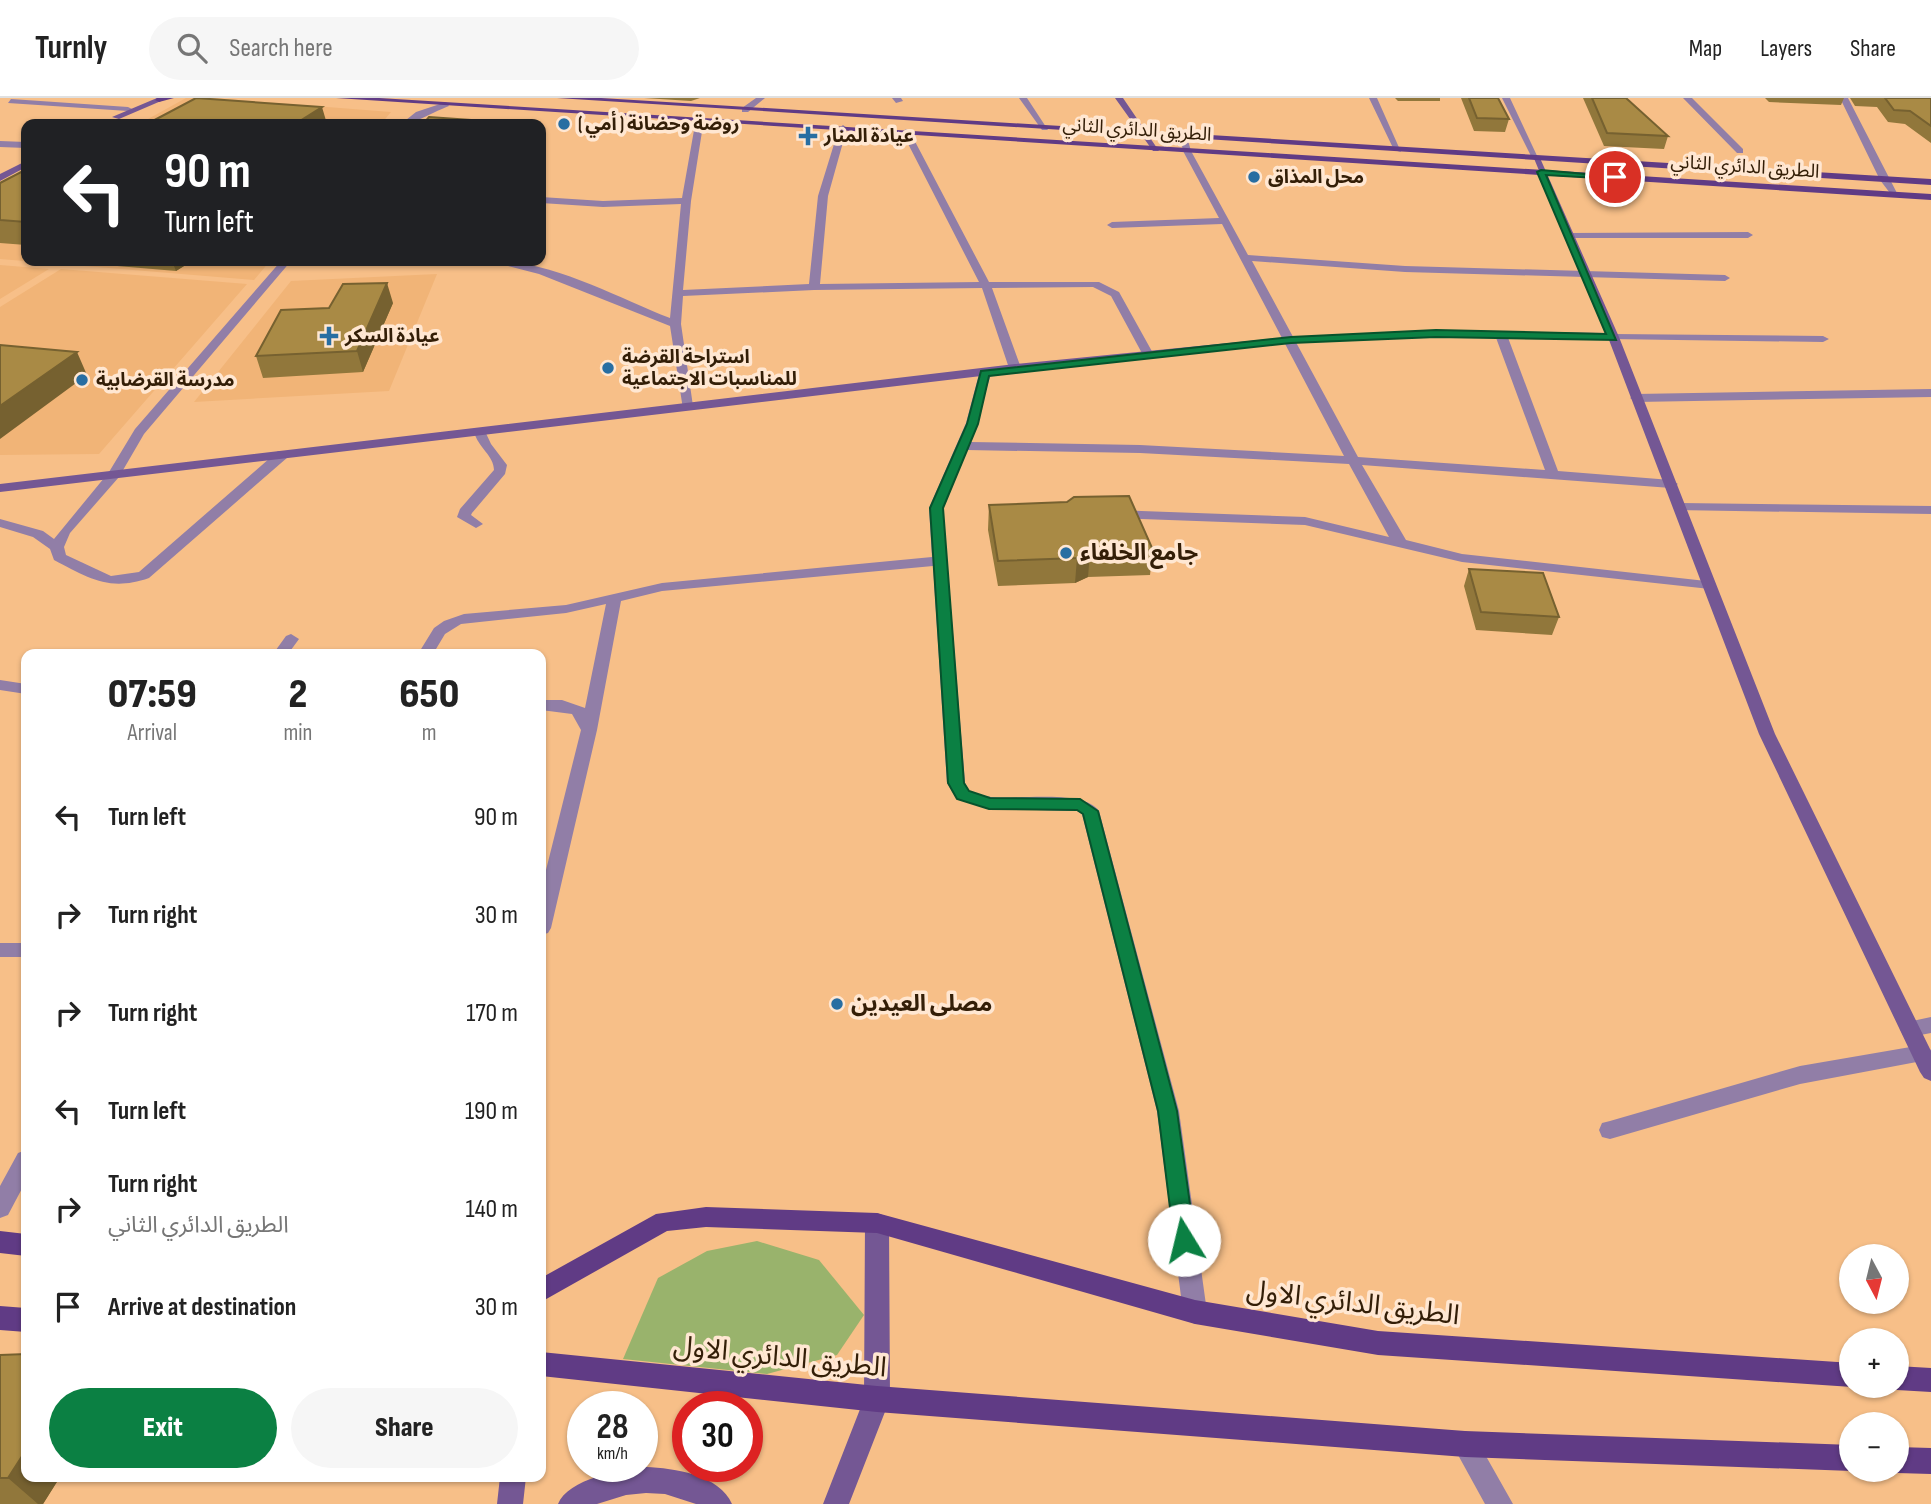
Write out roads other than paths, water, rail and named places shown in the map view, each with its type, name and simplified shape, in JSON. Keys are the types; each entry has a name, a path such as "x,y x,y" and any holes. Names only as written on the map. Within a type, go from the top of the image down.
{"main road":[{"path":"162,99 170,98"},
{"name":"الطريق الدائري الثاني","path":"340,98 1187,151 1931,182"},
{"name":"الطريق الدائري الثاني","path":"561,98 1398,150 1538,165 1931,197"},
{"name":"الطريق الدائري الاول","path":"546,1293 664,1221 706,1217 877,1223 1195,1312 1378,1343 1839,1374"},
{"path":"0,1242 21,1244"},
{"path":"0,1318 21,1320"},
{"name":"الطريق الدائري الاول","path":"546,1365 877,1399 1465,1444 1839,1458"},
{"path":"1909,1379 1931,1381"},
{"path":"1909,1460 1931,1461"}],"street":[{"path":"146,98 113,119 162,99"},
{"path":"631,102 643,98"},
{"path":"745,110 761,98"},
{"path":"1023,98 1045,128"},
{"path":"1119,98 1156,149"},
{"path":"1373,98 1398,150"},
{"path":"1506,98 1613,337 1767,734 1926,1063 1800,1074 1610,1129"},
{"path":"1687,98 1740,151"},
{"path":"1844,98 1885,180 1896,195"},
{"path":"10,102 128,109"},
{"path":"402,102 410,110 408,119"},
{"path":"414,119 446,104"},
{"path":"687,406 675,324 686,201 700,119"},
{"path":"814,287 823,196 843,128"},
{"path":"906,132 986,286 1015,368"},
{"path":"1183,136 1187,151 1291,340 1352,460 1400,543"},
{"path":"0,144 21,145"},
{"path":"0,178 21,167"},
{"path":"546,200 603,204 686,201"},
{"path":"1112,225 1226,221"},
{"path":"1569,236 1748,235"},
{"path":"1246,258 1586,276 1726,278"},
{"path":"282,266 139,432 114,474 64,533 57,547 59,557 109,581 123,583 136,579 144,575 283,454"},
{"path":"518,266 542,271 675,324"},
{"path":"677,293 814,287 1080,283 1106,288 1115,294 1148,355"},
{"path":"0,488 687,406 985,374 1015,368 1291,340 1436,334 1823,339"},
{"path":"1500,335 1553,474"},
{"path":"985,374 972,424 936,508 956,783 963,795 989,803 1080,804 1090,811 1168,1111 1195,1312"},
{"path":"1636,398 1931,393"},
{"path":"476,524 464,517 465,512 500,471 502,463 500,458 484,447 480,432"},
{"path":"963,446 1096,447 1352,460 1671,484"},
{"path":"1680,508 1931,510"},
{"path":"1097,514 1193,514 1305,521 1488,562 1710,585"},
{"path":"0,523 38,534 57,547"},
{"path":"428,649 435,633 448,623 566,609 662,587 940,561"},
{"path":"546,907 589,730 615,596"},
{"path":"284,649 291,639"},
{"path":"0,685 21,688"},
{"path":"546,705 562,705 578,710 589,730"},
{"path":"0,950 21,950"},
{"path":"1910,1029 1931,1025"},
{"path":"0,1208 21,1169"},
{"path":"835,1504 877,1399 877,1223"},
{"path":"1465,1444 1500,1504"},
{"path":"571,1504 620,1482 641,1479 703,1490 719,1504"},
{"path":"510,1504 512,1482"}],"place":[{"name":"روضة وحضانة ( أمي )","path":"564,124"},
{"name":"عيادة المنار","path":"808,136"},
{"name":"محل المذاق","path":"1254,177"},
{"name":"عيادة السكر","path":"329,336"},
{"name":"استراحة القرضة للمناسبات الاجتماعية","path":"608,368"},
{"name":"مدرسة القرضابية","path":"82,380"},
{"name":"جامع الخلفاء","path":"1066,553"},
{"name":"مصلى العيدين","path":"837,1004"}]}
